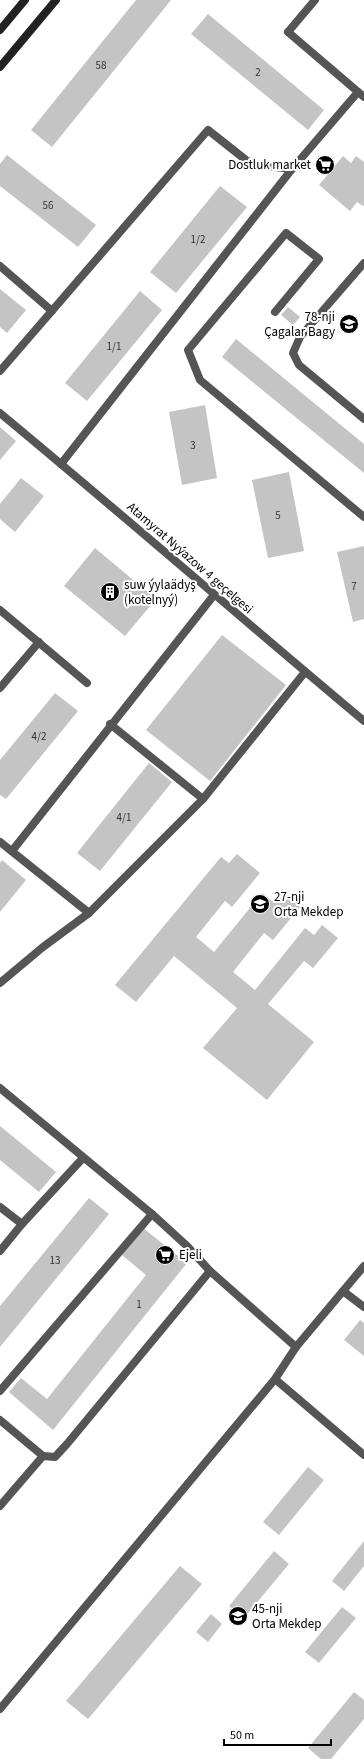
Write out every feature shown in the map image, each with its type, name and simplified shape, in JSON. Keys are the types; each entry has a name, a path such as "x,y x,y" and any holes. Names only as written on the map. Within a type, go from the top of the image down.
{"main road":[{"path":"0,30 25,0"},
{"path":"0,67 56,0"}],"street":[{"path":"61,464 292,169 361,94 288,32 315,0"},
{"path":"0,371 208,130 251,164 292,169"},
{"path":"275,312 319,259 286,233 188,350 200,380 364,517"},
{"path":"364,263 300,337 293,352 299,364 364,418"},
{"path":"0,266 52,311"},
{"name":"Atamyrat Nyýazow 4 geçelgesi","path":"0,413 364,721"},
{"path":"12,851 110,724 214,595"},
{"path":"0,610 87,683"},
{"path":"0,688 39,642"},
{"path":"0,982 43,947 89,913 203,799 305,672"},
{"path":"110,724 203,799"},
{"path":"0,842 89,913"},
{"path":"0,1088 152,1214 187,1246 210,1270 296,1347"},
{"path":"0,1251 22,1224 83,1158"},
{"path":"0,1208 22,1224"},
{"path":"0,1391 152,1214"},
{"path":"0,1709 274,1378 296,1347 364,1266"},
{"path":"0,1420 43,1456 55,1457 210,1270"},
{"path":"343,1291 364,1307"},
{"path":"274,1378 364,1455"},
{"path":"0,1506 43,1456"}],"building":[{"path":"136,0 171,0 52,147 31,130"},
{"path":"208,14 324,110 308,130 191,34"},
{"path":"7,155 96,225 78,247 0,186 0,164"},
{"path":"343,156 351,163 356,156 364,162 364,205 363,206 357,202 350,211 319,185"},
{"path":"220,186 247,207 176,293 150,272"},
{"path":"0,289 26,310 7,333 0,327"},
{"path":"140,291 162,310 87,401 65,383"},
{"path":"288,307 300,317 293,325 281,315"},
{"path":"236,339 364,444 364,473 222,357"},
{"path":"205,405 217,478 182,485 169,412"},
{"path":"0,427 16,441 0,460"},
{"path":"289,472 304,551 268,558 252,480"},
{"path":"21,478 44,496 15,532 0,519 0,504"},
{"path":"364,546 364,619 353,622 337,552"},
{"name":"suw ýylaädyş (kotelnyý)","path":"95,548 156,599 125,636 64,586"},
{"path":"222,635 286,685 210,781 146,730"},
{"path":"55,693 78,711 6,799 0,795 0,760"},
{"path":"149,763 172,782 100,871 77,853"},
{"path":"237,854 260,873 232,907 225,901 196,937 214,952 262,893 272,901 281,891 300,907 273,940 264,933 233,972 255,990 305,928 314,935 322,925 338,938 313,968 304,961 268,1004 314,1042 267,1100 203,1048 237,1008 174,956 136,1002 115,985 221,857 229,863"},
{"path":"2,860 26,880 0,912 0,863"},
{"path":"0,1126 56,1172 39,1192 0,1160"},
{"path":"89,1198 109,1214 0,1347 0,1306"},
{"path":"143,1228 187,1263 53,1430 9,1392 21,1378 47,1399 146,1275 122,1255"},
{"path":"360,1320 364,1323 364,1356 344,1340"},
{"path":"308,1467 324,1480 279,1535 263,1522"},
{"path":"364,1541 364,1566 344,1591 332,1581"},
{"path":"274,1551 289,1564 244,1618 229,1606"},
{"path":"180,1566 202,1584 88,1719 66,1701"},
{"path":"342,1607 356,1618 319,1663 305,1652"},
{"path":"211,1614 222,1624 208,1642 196,1632"},
{"path":"354,1692 364,1700 364,1719 331,1759 321,1759 308,1748"}],"place":[{"name":"Dostluk market","path":"325,165"},
{"name":"78-nji Çagalar Bagy","path":"349,324"},
{"name":"suw ýylaädyş (kotelnyý)","path":"110,592"},
{"name":"27-nji Orta Mekdep","path":"260,904"},
{"name":"Ejeli","path":"165,1255"},
{"name":"45-nji Orta Mekdep","path":"238,1616"}]}
